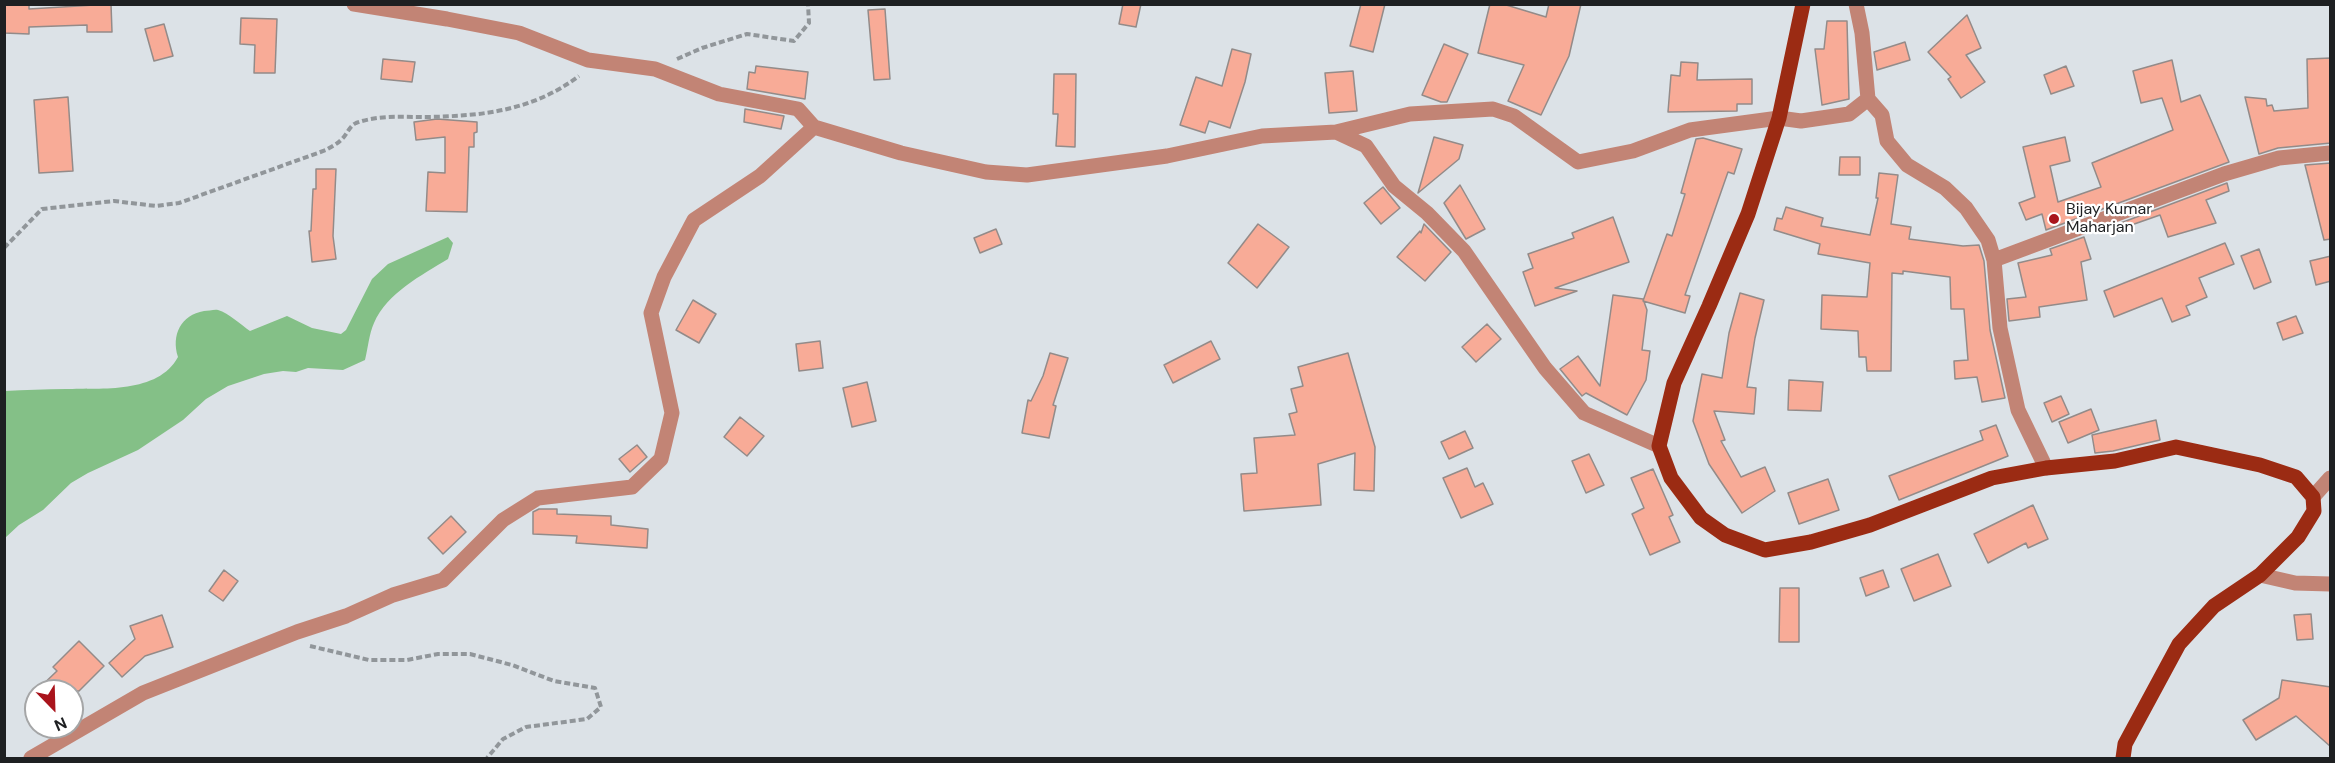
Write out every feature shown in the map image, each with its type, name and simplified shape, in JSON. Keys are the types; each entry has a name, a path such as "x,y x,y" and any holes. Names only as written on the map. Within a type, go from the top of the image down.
{"main road":[{"path":"1803,4 1779,118 1748,214 1710,306 1674,383 1659,446 1671,478 1701,518 1725,535 1765,550 1811,542 1870,525 1992,478 2046,468 2115,460 2176,447 2260,465 2296,477 2313,497 2314,511 2298,537 2260,575 2214,606 2179,644 2125,744 2123,759"}],"street":[{"path":"354,4 519,33 588,60 655,69 719,94 798,109 814,127 912,155 986,172 1027,175 1167,156 1262,136 1336,132 1410,114 1493,109 1514,116 1578,162 1633,151 1690,130 1779,118 1801,121 1850,114 1868,99"},
{"path":"1856,4 1862,33 1868,99 1882,115 1887,141 1907,165 1945,188 1966,208 1988,240 1994,260 2000,328 2018,410 2046,468"},
{"path":"31,759 143,693 297,632 346,616 393,595 443,580 503,520 538,498 632,487 661,459 672,413 651,313 664,277 694,220 760,176 814,127"},
{"path":"1336,132 1366,146 1394,186 1427,213 1464,251 1545,368 1584,413 1659,446"},
{"path":"1994,260 2224,174 2279,158 2331,153"},
{"path":"2313,497 2331,478"},
{"path":"2260,575 2295,583 2331,584"}],"path":[{"path":"655,69 702,48 747,34 795,41 809,23 808,4"},
{"path":"4,248 42,209 114,201 156,206 179,203 326,150 341,140 353,124 377,117 437,117 483,113 530,104 559,91 580,75 588,60"},
{"path":"297,632 300,642 321,650 369,660 407,660 438,654 470,654 512,665 554,681 595,688 601,707 587,719 526,727 503,739 487,759"}],"green space":[{"path":"448,237 453,243 448,259 406,286 380,312 371,332 365,360 343,370 308,368 296,372 283,371 264,374 228,386 206,399 183,420 138,450 71,483 43,510 19,525 5,538 5,391 112,388 143,383 169,369 178,357 176,341 180,327 189,317 204,311 222,312 250,331 287,316 312,328 341,334 346,330 372,279 388,264"}],"building":[{"path":"4,4 29,4 29,9 111,4 112,32 87,32 87,25 29,27 29,34 4,33"},
{"path":"1123,4 1141,4 1136,27 1119,24"},
{"path":"1361,4 1385,4 1373,52 1350,46"},
{"path":"1490,4 1503,4 1546,17 1549,4 1581,4 1569,56 1541,115 1508,101 1524,65 1478,53"},
{"path":"885,9 890,79 874,80 868,10"},
{"path":"1967,15 1981,48 1966,55 1985,82 1961,98 1948,79 1951,77 1928,52"},
{"path":"241,18 277,19 275,73 254,73 255,45 240,44"},
{"path":"1827,21 1847,21 1849,99 1822,105 1815,49 1824,49"},
{"path":"164,24 173,56 154,61 145,29"},
{"path":"1905,42 1910,60 1877,70 1874,52"},
{"path":"1444,44 1468,54 1447,102 1441,102 1422,95"},
{"path":"1232,49 1251,54 1245,82 1230,128 1209,121 1205,133 1180,125 1196,77 1222,86"},
{"path":"2331,58 2331,143 2278,148 2259,154 2245,97 2266,99 2267,106 2272,105 2274,111 2308,108 2307,59"},
{"path":"383,59 415,62 412,82 381,79"},
{"path":"2172,60 2181,102 2200,95 2229,162 2046,230 2042,214 2026,220 2019,203 2035,197 2023,147 2065,137 2070,161 2050,166 2058,202 2101,187 2092,163 2173,130 2162,98 2141,103 2133,71"},
{"path":"1681,62 1698,63 1697,80 1752,79 1752,104 1737,104 1737,111 1668,112 1671,75 1680,76"},
{"path":"756,66 808,72 805,99 747,89 749,72 755,73"},
{"path":"2066,66 2074,86 2051,94 2044,75"},
{"path":"1353,71 1357,111 1329,113 1325,73"},
{"path":"1054,74 1076,74 1075,147 1056,146 1058,114 1053,114"},
{"path":"68,97 73,171 39,173 34,100"},
{"path":"745,109 784,116 781,129 744,122"},
{"path":"437,119 477,122 474,147 469,147 467,212 426,211 428,172 445,173 445,137 416,140 414,122"},
{"path":"1434,137 1463,145 1459,159 1418,193"},
{"path":"1703,138 1742,149 1734,174 1728,172 1685,295 1690,296 1685,313 1643,301 1667,234 1672,236 1685,194 1681,193 1696,139"},
{"path":"1840,157 1860,157 1860,175 1839,175"},
{"path":"2331,163 2331,239 2324,240 2305,165"},
{"path":"316,169 336,169 333,236 336,259 312,262 309,231 311,231 313,189 316,189"},
{"path":"1879,173 1898,175 1891,224 1911,227 1909,239 1963,246 1979,245 1984,261 1990,330 2005,398 1982,402 1977,377 1955,379 1954,361 1968,360 1964,309 1951,309 1950,277 1903,271 1903,274 1892,273 1891,371 1867,371 1866,357 1859,357 1858,331 1821,329 1822,295 1867,297 1870,263 1818,254 1820,244 1774,230 1777,218 1782,219 1786,207 1823,218 1821,226 1870,235 1878,198 1876,198"},
{"path":"2227,183 2229,191 2206,200 2216,223 2168,237 2160,215 2120,229 2118,224"},
{"path":"1460,185 1485,229 1466,239 1444,203"},
{"path":"1383,187 1400,208 1381,224 1364,203"},
{"path":"1613,217 1629,262 1555,288 1577,291 1535,306 1523,272 1533,268 1528,254 1574,238 1572,233"},
{"path":"1258,224 1289,247 1257,288 1228,263"},
{"path":"1424,224 1451,252 1425,281 1397,257 1420,231 1421,233"},
{"path":"996,229 1002,244 980,253 974,238"},
{"path":"2084,237 2091,259 2081,262 2087,300 2039,307 2040,317 2009,321 2007,299 2026,297 2018,263 2052,255 2050,249"},
{"path":"2225,243 2234,264 2199,278 2207,297 2186,306 2190,315 2172,322 2162,298 2114,317 2104,291"},
{"path":"2259,249 2271,282 2254,289 2241,256"},
{"path":"2331,256 2331,281 2316,285 2310,261"},
{"path":"1740,293 1764,300 1747,387 1756,388 1754,414 1714,411 1725,440 1721,441 1741,477 1765,467 1775,491 1742,513 1709,464 1693,421 1702,374 1722,378 1729,333"},
{"path":"1613,295 1643,299 1647,310 1642,350 1650,351 1646,380 1627,415 1586,393 1582,396 1560,369 1578,356 1600,386"},
{"path":"693,300 716,314 699,343 676,330"},
{"path":"2296,316 2303,333 2283,340 2277,323"},
{"path":"1487,324 1501,339 1476,362 1462,347"},
{"path":"820,341 823,368 799,371 796,344"},
{"path":"1211,341 1220,359 1173,383 1164,365"},
{"path":"1050,353 1068,358 1053,405 1056,406 1049,438 1022,433 1028,400 1031,401 1043,376"},
{"path":"1348,353 1375,447 1374,491 1354,490 1355,453 1318,464 1321,505 1244,511 1241,474 1257,473 1254,438 1295,435 1289,414 1297,412 1291,389 1303,386 1298,367"},
{"path":"1789,380 1823,382 1821,411 1788,410"},
{"path":"867,382 876,421 852,427 843,388"},
{"path":"2061,396 2069,414 2052,422 2044,403"},
{"path":"2091,409 2099,430 2068,443 2059,422"},
{"path":"740,417 764,436 747,456 724,437"},
{"path":"2156,420 2160,440 2095,453 2092,435"},
{"path":"1996,425 2008,456 1899,500 1889,476 1983,440 1980,431"},
{"path":"1465,431 1473,448 1449,459 1441,442"},
{"path":"637,445 647,457 630,472 619,459"},
{"path":"1589,454 1604,485 1586,493 1572,461"},
{"path":"1467,468 1475,487 1483,483 1493,504 1461,518 1443,478"},
{"path":"1653,469 1673,515 1669,517 1680,542 1650,555 1632,514 1644,508 1631,478"},
{"path":"1828,479 1839,510 1799,524 1788,493"},
{"path":"2033,505 2048,539 2028,548 2026,543 1988,563 1974,534"},
{"path":"539,509 557,509 557,514 611,516 611,525 648,529 647,548 576,543 577,536 533,534 533,512"},
{"path":"451,516 466,532 443,554 428,538"},
{"path":"1938,554 1951,586 1914,601 1901,569"},
{"path":"224,570 238,581 223,601 209,591"},
{"path":"1883,570 1889,587 1866,596 1860,578"},
{"path":"1780,588 1799,588 1799,642 1779,642"},
{"path":"2311,614 2313,639 2297,640 2294,615"},
{"path":"162,615 173,647 145,656 122,677 109,663 135,639 130,626"},
{"path":"79,641 104,666 84,686 84,679 49,679 57,671 53,667"},
{"path":"2282,680 2331,687 2331,747 2296,716 2256,740 2243,720 2279,698"}],"place":[{"name":"Bijay Kumar Maharjan","path":"2054,219"}]}
